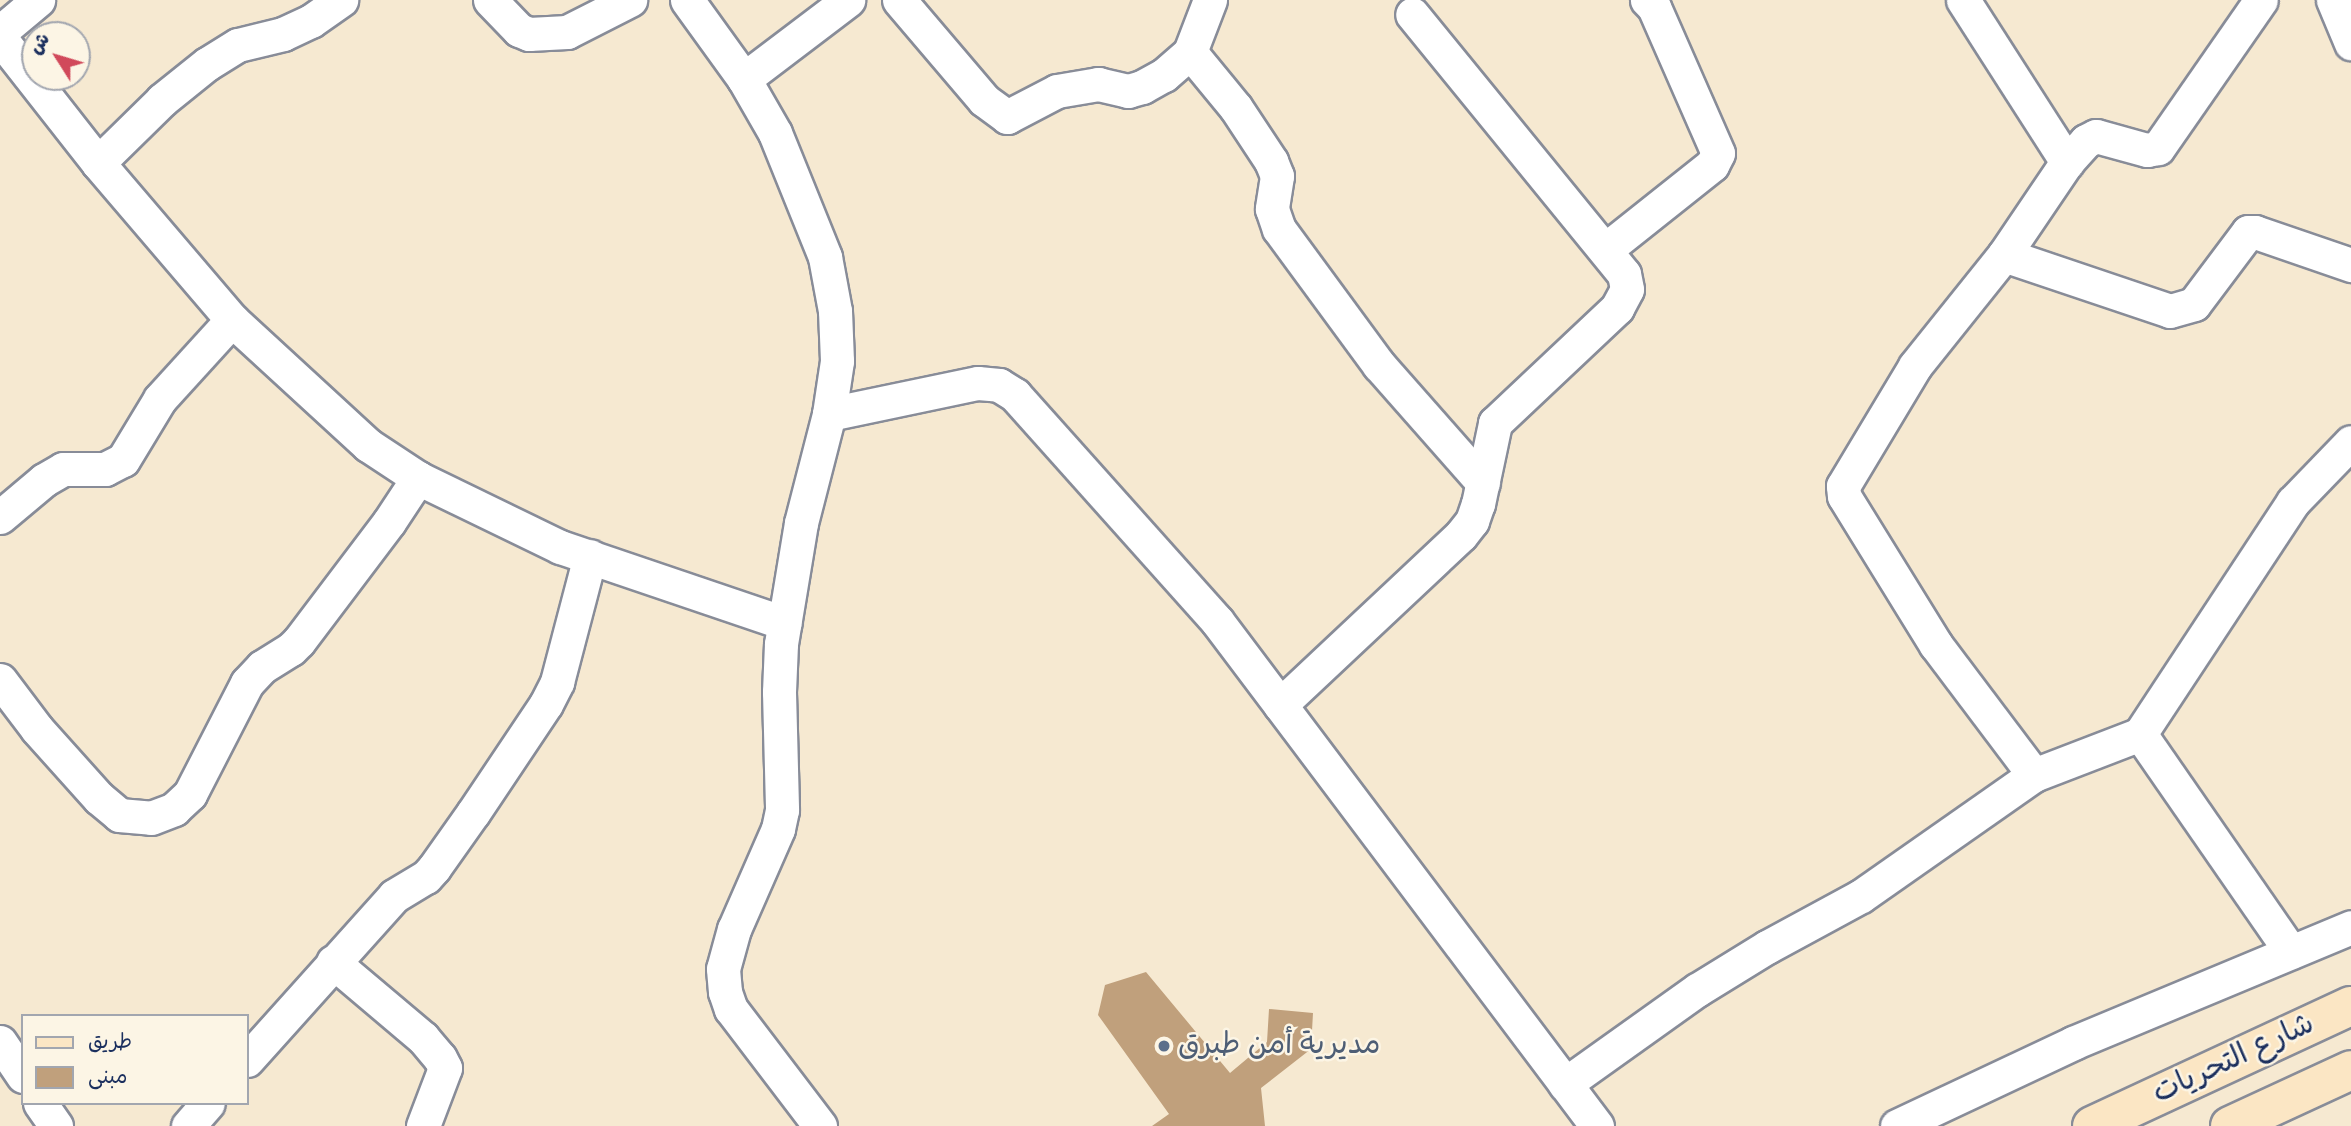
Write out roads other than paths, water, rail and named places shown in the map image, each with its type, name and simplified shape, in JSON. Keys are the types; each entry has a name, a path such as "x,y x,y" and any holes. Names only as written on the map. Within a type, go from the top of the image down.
{"main road":[{"name":"شارع التحريات","path":"2105,1120 2351,1006"},
{"name":"شارع التحريات","path":"2230,1126 2351,1070"}],"street":[{"path":"0,32 38,0"},
{"path":"98,163 162,100 206,64 237,45 283,34 311,21 341,0"},
{"path":"490,0 519,30 529,34 567,32 630,0"},
{"path":"687,0 744,79 775,133 825,257 835,311 837,361 829,414 801,523 785,623 779,692 782,810 778,829 734,929 723,969 725,992 731,1009 820,1126"},
{"path":"744,79 848,0"},
{"path":"899,0 984,100 1007,117 1057,91 1082,85 1097,84 1128,91 1142,88 1175,67 1190,52 1210,0"},
{"path":"1605,250 1712,165 1718,153 1654,7 1647,0"},
{"path":"1963,0 2067,162"},
{"path":"2034,775 1936,645 1844,496 1843,486 1921,358 2004,255 2067,162 2095,136 2147,150 2158,148 2261,0"},
{"path":"2333,0 2351,43"},
{"path":"1280,705 1461,535 1472,521 1483,484 1495,423 1617,308 1627,289 1624,274 1412,14"},
{"path":"0,38 98,163 232,320 368,444 418,478 547,541 785,623"},
{"path":"1190,52 1236,108 1271,161 1277,176 1272,209 1279,229 1379,365 1483,484"},
{"path":"2004,255 2170,312 2194,304 2248,232 2255,232 2351,265"},
{"path":"0,517 44,480 63,469 105,469 123,460 160,399 232,320"},
{"path":"829,414 978,383 1006,388 1015,395 1217,621 1597,1126"},
{"path":"1565,1084 1697,990 1767,947 1861,896 2034,775 2140,734 2293,502 2351,442"},
{"path":"0,680 37,729 99,798 120,815 151,818 174,809 190,794 247,683 262,667 299,641 389,522 418,478"},
{"path":"248,1059 394,896 426,877 434,868 547,704 567,650 590,556"},
{"path":"2140,734 2291,952"},
{"path":"1897,1126 2073,1043 2351,927"},
{"path":"333,962 423,1038 440,1058 445,1068 423,1126"},
{"path":"0,1042 21,1073"},
{"path":"41,1105 56,1126"},
{"path":"188,1126 206,1105"}],"place":[{"name":"مديرية أمن طبرق","path":"1164,1046"}]}
